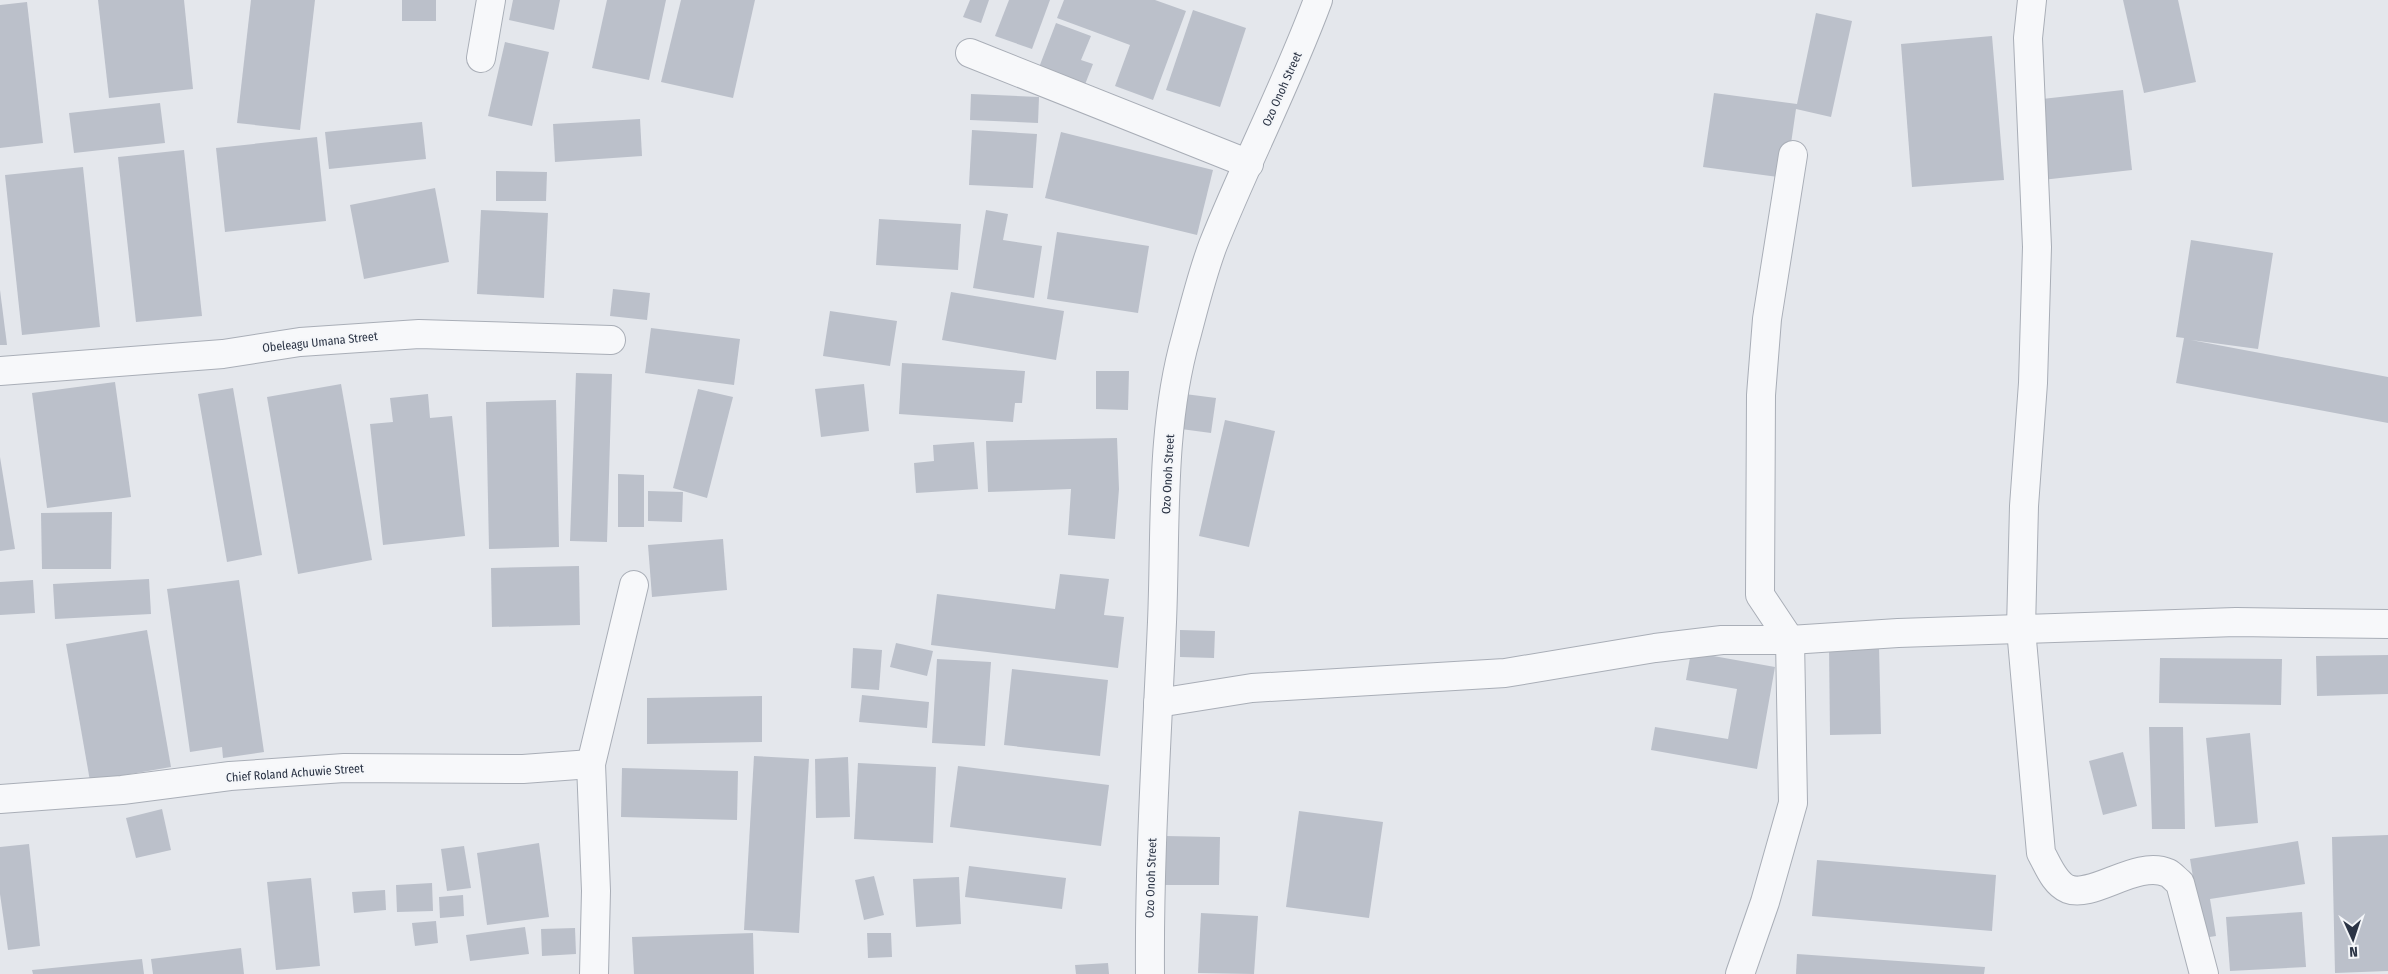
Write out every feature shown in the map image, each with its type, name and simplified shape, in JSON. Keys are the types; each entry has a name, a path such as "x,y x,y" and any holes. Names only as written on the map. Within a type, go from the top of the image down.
{"street":[{"path":"481,58 492,0"},
{"name":"Ozo Onoh Street","path":"1150,974 1151,872 1167,450 1175,392 1185,340 1212,247 1298,54 1318,0"},
{"path":"2032,0 2028,38 2036,247 2033,383 2024,506 2021,629 2041,853 2055,878 2067,889 2078,891 2137,872 2168,873 2180,883 2204,974"},
{"path":"970,53 1249,164"},
{"path":"1740,974 1765,902 1793,803 1790,640 1760,595 1761,395 1766,328 1793,155"},
{"name":"Obeleagu Umana Street","path":"0,371 213,355 300,342 402,335 610,340"},
{"path":"594,974 596,890 591,764 634,585"},
{"path":"1158,703 1252,688 1505,673 1655,648 1722,640 1790,640 1898,633 2236,622 2388,624"},
{"name":"Chief Roland Achuwie Street","path":"0,798 122,790 230,776 344,768 523,769 591,764"}],"building":[{"path":"98,0 184,0 193,89 109,98"},
{"path":"251,0 315,0 300,130 237,123"},
{"path":"402,0 436,0 436,21 402,21"},
{"path":"513,0 560,0 554,30 509,20"},
{"path":"607,0 666,0 649,80 592,68"},
{"path":"681,0 755,0 733,98 661,82"},
{"path":"970,0 989,0 981,23 963,17"},
{"path":"1009,0 1050,0 1032,49 995,36"},
{"path":"1064,0 1155,0 1186,11 1153,100 1115,86 1130,45 1057,18"},
{"path":"2123,0 2178,0 2196,82 2144,93"},
{"path":"27,2 43,143 0,148 0,5"},
{"path":"1193,10 1246,28 1220,107 1166,90"},
{"path":"1816,13 1852,21 1831,117 1796,109 1786,178 1703,167 1714,93 1797,104"},
{"path":"1056,23 1091,36 1081,60 1093,64 1084,87 1038,70"},
{"path":"1992,36 2004,180 1912,187 1901,44"},
{"path":"505,42 549,52 532,126 488,116"},
{"path":"2123,90 2132,170 2042,180 2033,100"},
{"path":"971,94 1039,97 1038,123 970,120"},
{"path":"160,103 165,143 74,153 69,113"},
{"path":"640,119 642,156 555,162 553,124"},
{"path":"422,122 426,159 329,169 325,132"},
{"path":"972,130 1037,134 1033,188 969,185"},
{"path":"1061,132 1213,170 1197,235 1045,198"},
{"path":"317,137 326,221 225,232 216,148"},
{"path":"184,150 202,316 136,322 118,157"},
{"path":"83,167 100,327 22,335 5,175"},
{"path":"496,171 547,172 546,201 496,201"},
{"path":"435,188 449,262 364,279 350,205"},
{"path":"481,210 548,213 544,298 477,294"},
{"path":"986,210 1008,214 1003,240 1042,246 1034,298 973,288"},
{"path":"879,219 961,224 958,270 876,265"},
{"path":"1057,232 1149,246 1138,313 1047,299"},
{"path":"2191,240 2273,253 2258,349 2191,340 2388,377 2388,423 2176,383 2184,338 2176,337"},
{"path":"613,289 650,293 647,320 610,316"},
{"path":"0,290 7,345 0,345"},
{"path":"951,292 1064,311 1056,360 942,340"},
{"path":"830,311 897,321 890,366 823,356"},
{"path":"651,328 740,339 734,385 645,373"},
{"path":"902,363 1025,371 1022,403 1015,403 1013,422 899,414"},
{"path":"1096,371 1129,371 1128,410 1096,409"},
{"path":"576,373 612,374 607,542 570,541"},
{"path":"115,382 131,497 47,508 32,393"},
{"path":"341,384 372,560 298,574 267,397"},
{"path":"864,384 869,431 821,437 815,389"},
{"path":"233,388 262,555 227,562 198,394"},
{"path":"698,389 733,397 707,498 673,488"},
{"path":"428,394 430,418 452,416 465,536 383,545 370,424 393,422 390,398"},
{"path":"1185,394 1216,398 1211,433 1181,429"},
{"path":"556,400 559,547 489,549 486,402"},
{"path":"1225,420 1275,431 1249,547 1199,536"},
{"path":"1117,438 1119,489 1115,539 1068,535 1071,489 988,492 986,441"},
{"path":"974,442 978,489 916,493 914,463 934,461 933,445"},
{"path":"0,457 15,549 0,551"},
{"path":"618,474 644,475 644,527 618,527"},
{"path":"648,491 683,492 682,522 648,521"},
{"path":"112,512 111,569 42,569 41,513"},
{"path":"723,539 727,590 652,597 648,545"},
{"path":"579,566 580,625 492,627 491,568"},
{"path":"1060,574 1109,579 1104,615 1124,617 1118,668 931,645 937,594 1055,609"},
{"path":"149,579 151,614 55,619 53,584"},
{"path":"33,580 35,613 0,615 0,582"},
{"path":"239,580 264,752 223,758 222,747 190,752 167,589"},
{"path":"147,630 171,767 90,781 66,644"},
{"path":"1180,630 1215,631 1214,658 1180,657"},
{"path":"896,643 933,651 927,676 890,667"},
{"path":"1879,646 1881,734 1830,735 1829,647"},
{"path":"853,648 882,650 879,690 851,688"},
{"path":"1691,652 1775,667 1757,769 1651,750 1655,727 1728,739 1737,689 1686,680"},
{"path":"2388,655 2388,694 2317,696 2316,656"},
{"path":"2160,658 2282,659 2281,705 2159,703"},
{"path":"937,659 991,662 985,746 932,743"},
{"path":"1012,669 1108,680 1100,756 1004,745"},
{"path":"862,695 929,702 927,728 859,722"},
{"path":"762,696 762,742 647,744 647,698"},
{"path":"2149,727 2183,727 2185,829 2152,829"},
{"path":"2250,733 2258,823 2215,827 2206,738"},
{"path":"2123,752 2137,806 2103,815 2089,761"},
{"path":"754,756 809,759 799,933 744,930"},
{"path":"848,757 850,817 816,818 815,759"},
{"path":"858,763 936,767 933,843 854,839"},
{"path":"958,766 1109,785 1101,846 950,827"},
{"path":"622,768 738,771 737,820 621,817"},
{"path":"162,809 171,850 136,858 126,818"},
{"path":"1299,811 1383,822 1369,918 1286,907"},
{"path":"2388,835 2388,971 2335,973 2332,837"},
{"path":"1165,836 1220,837 1219,885 1165,885"},
{"path":"2298,841 2305,884 2210,899 2216,936 2203,938 2190,859"},
{"path":"539,843 549,917 487,925 477,853"},
{"path":"29,844 40,946 8,950 0,894 0,847"},
{"path":"464,846 471,888 447,891 441,849"},
{"path":"1817,860 1996,875 1992,931 1812,916"},
{"path":"969,866 1066,878 1062,909 965,897"},
{"path":"874,876 884,915 864,920 855,880"},
{"path":"959,877 961,924 916,927 913,879"},
{"path":"311,878 320,966 276,970 267,882"},
{"path":"432,883 433,911 397,912 396,885"},
{"path":"385,890 386,910 354,913 352,892"},
{"path":"463,895 464,916 440,918 439,897"},
{"path":"2302,912 2306,967 2230,971 2226,917"},
{"path":"1201,913 1258,916 1254,974 1198,973"},
{"path":"436,921 438,943 415,946 412,923"},
{"path":"525,927 529,954 470,961 466,935"},
{"path":"575,928 576,954 542,956 541,929"},
{"path":"753,933 754,974 634,974 632,937"},
{"path":"867,933 891,933 892,957 868,958"},
{"path":"241,948 244,974 153,974 151,959"},
{"path":"1797,954 1985,967 1984,974 1796,974"},
{"path":"142,959 144,974 33,974 32,970"},
{"path":"1108,963 1109,974 1076,974 1075,965"}]}
